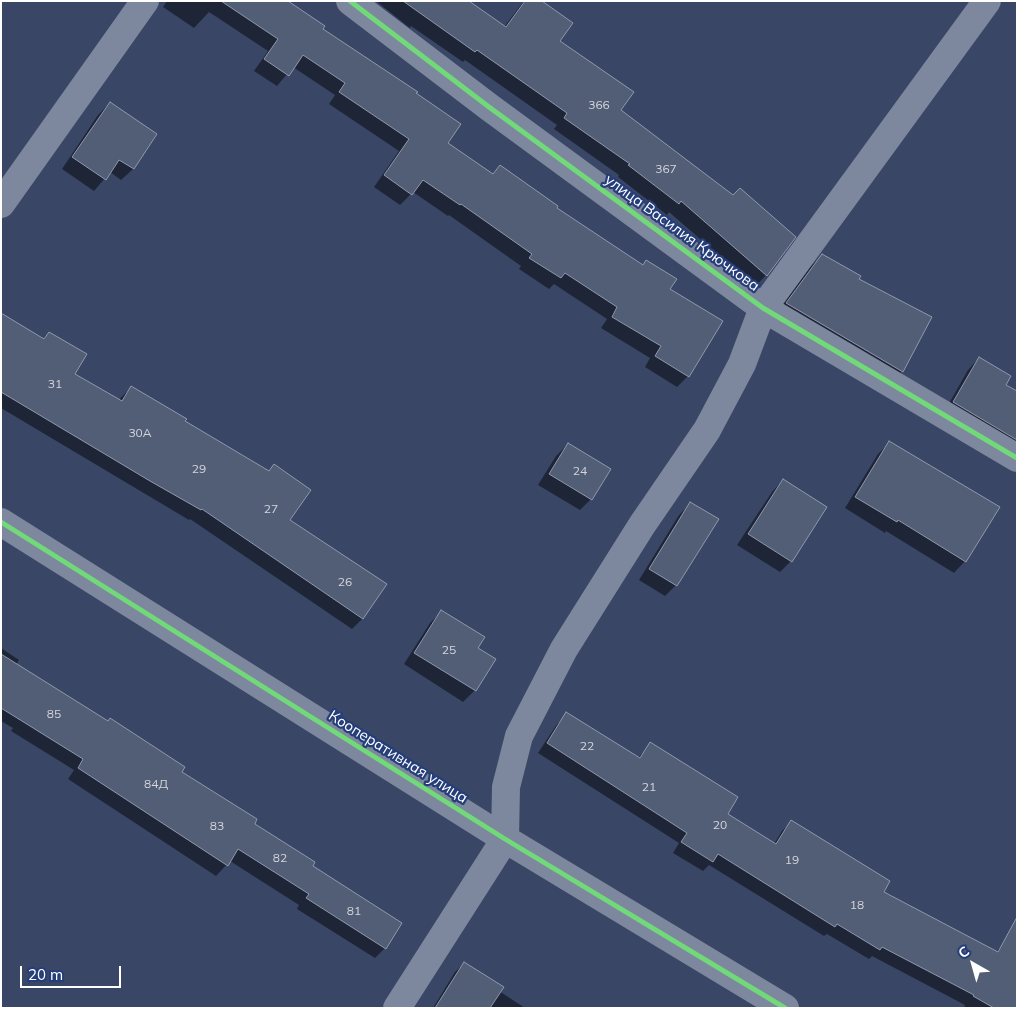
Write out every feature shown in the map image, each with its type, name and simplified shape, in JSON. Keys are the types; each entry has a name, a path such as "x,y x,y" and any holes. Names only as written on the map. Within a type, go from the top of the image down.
{"street":[{"path":"1,204 145,1"},
{"name":"улица Василия Крючкова","path":"350,1 489,107 763,308 1017,458"},
{"path":"397,1008 505,839 506,787 519,736 564,649 642,525 707,430 742,364 763,308 987,1"},
{"name":"Кооперативная улица","path":"1,522 505,839 785,1008"}],"building":[{"path":"221,1 288,1 325,26 323,29 418,92 416,93 461,124 448,143 493,174 500,165 558,206 557,208 643,265 646,260 677,279 670,289 723,321 689,377 655,356 661,346 612,317 617,307 565,273 561,278 529,258 532,254 423,180 412,195 384,175 409,139 339,92 345,83 303,55 289,76 264,59 278,39"},
{"path":"403,1 469,1 506,27 525,1 542,1 573,23 560,41 634,92 621,110 733,195 740,188 796,237 767,276 681,201 679,204 628,165 630,164 564,118 567,113 477,50 475,52"},
{"path":"110,102 157,134 134,169 119,160 106,180 72,157"},
{"path":"822,254 861,276 859,279 932,317 903,372 786,303"},
{"path":"1,313 44,339 49,332 87,354 75,374 122,401 131,386 269,471 274,464 311,490 290,520 387,584 363,619 202,509 150,481 1,392"},
{"path":"979,357 1011,376 1006,385 1017,391 1017,440 953,402"},
{"path":"889,441 1000,507 966,562 898,520 897,522 855,497"},
{"path":"568,443 611,469 592,500 549,474"},
{"path":"783,479 827,507 792,562 748,534"},
{"path":"690,502 719,519 677,586 649,569"},
{"path":"441,610 485,637 478,648 496,659 476,691 414,653"},
{"path":"1,654 108,721 110,718 185,767 182,772 257,819 255,824 315,862 313,866 402,923 386,949 306,898 309,894 238,849 228,866 78,768 83,759 1,708"},
{"path":"566,712 640,758 650,742 738,797 728,814 776,844 791,820 890,881 884,892 998,952 1017,917 1017,1008 994,1008 974,995 882,947 880,950 837,924 835,927 718,854 713,862 681,842 687,833 547,743"},
{"path":"464,962 504,987 490,1008 435,1008"}],"cycle path":[{"path":"350,1 489,107 763,308 1017,458"},
{"path":"1,522 505,839 785,1008"}]}
